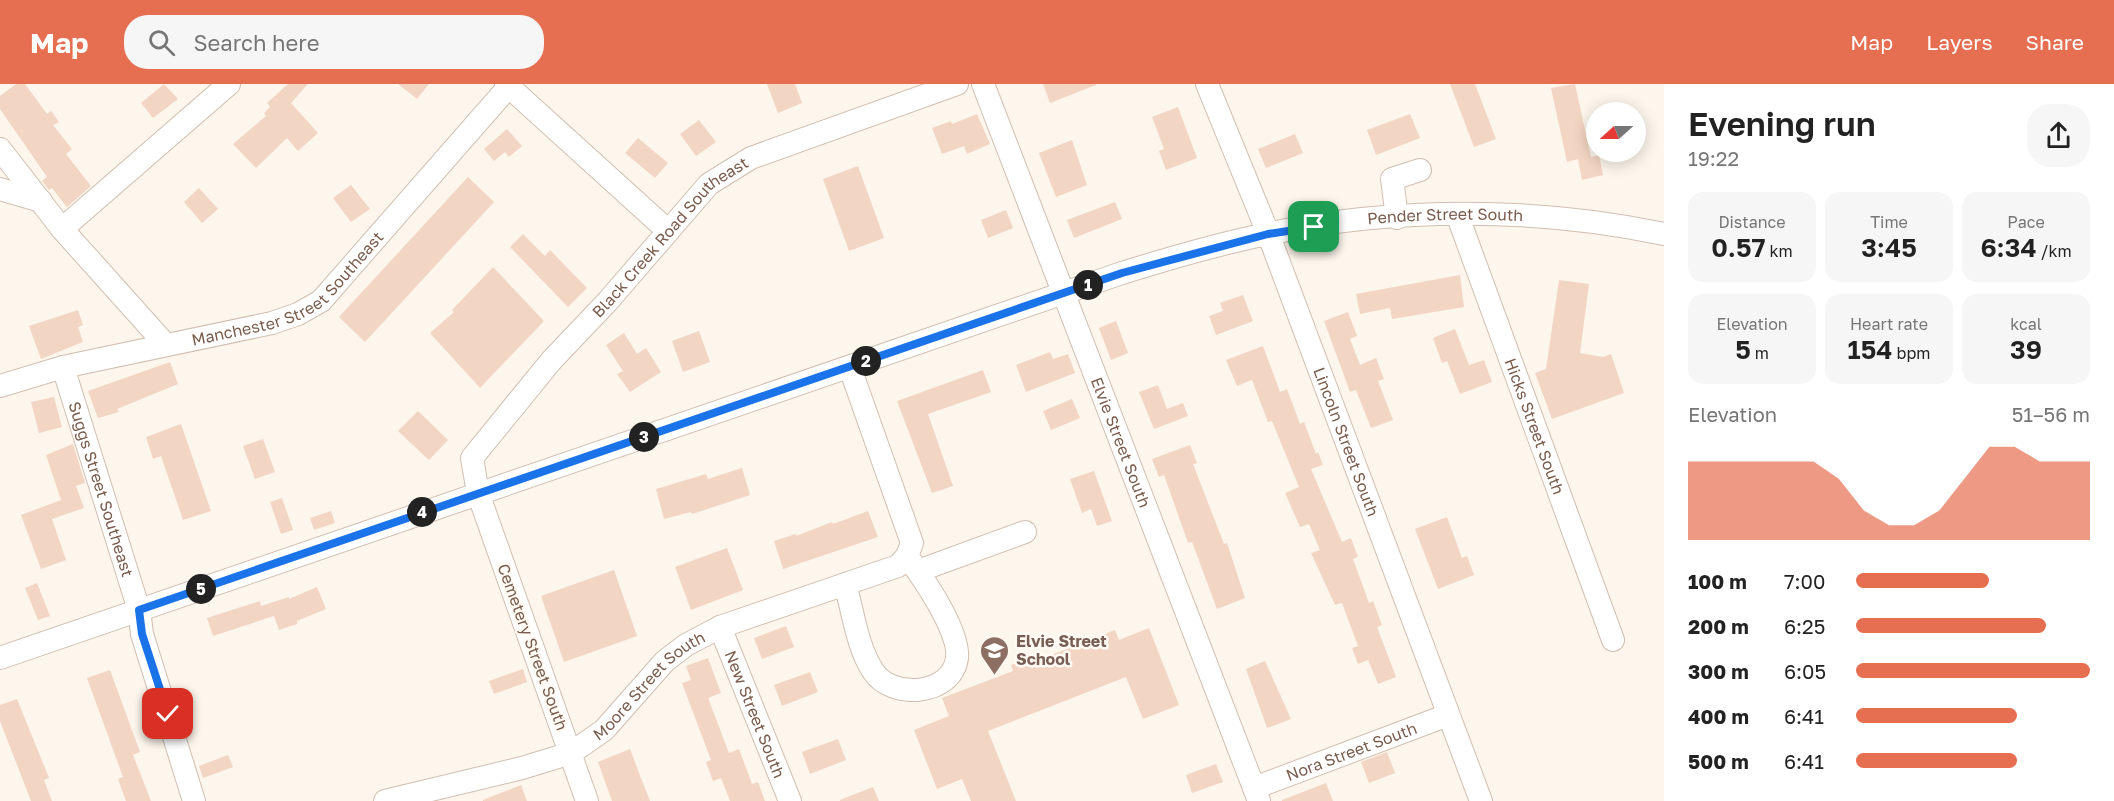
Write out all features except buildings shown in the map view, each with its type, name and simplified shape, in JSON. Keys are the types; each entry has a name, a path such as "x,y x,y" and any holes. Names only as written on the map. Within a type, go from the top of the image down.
{"street":[{"name":"Black Creek Road Southeast","path":"478,494 472,458 551,361 608,301 709,184 751,158 957,84"},
{"name":"Elvie Street South","path":"983,84 1257,795"},
{"name":"Lincoln Street South","path":"1207,84 1268,234 1481,801"},
{"path":"509,85 667,230"},
{"name":"Manchester Street Southeast","path":"0,386 63,367 272,323 298,314 321,301 509,85"},
{"path":"62,229 223,86"},
{"path":"0,149 62,229 166,345"},
{"path":"1397,218 1392,179 1420,170"},
{"path":"0,189 41,201"},
{"name":"Pender Street South","path":"0,658 1167,259 1268,234 1360,220 1457,214 1576,219 1664,234"},
{"name":"Hicks Street South","path":"1457,214 1613,640"},
{"name":"Suggs Street Southeast","path":"63,367 139,610 142,634 194,801"},
{"path":"845,584 866,656 873,672 882,682 899,689 915,691 942,680 952,671 957,658 955,641 912,563 912,543 850,368"},
{"name":"Cemetery Street South","path":"478,494 572,753 587,801"},
{"name":"Moore Street South","path":"386,801 522,768 572,753 604,730 665,661 686,645 720,627 898,566 1025,532"},
{"name":"New Street South","path":"720,627 790,801"},
{"name":"Nora Street South","path":"1257,795 1448,715"}],"place":[{"name":"Elvie Street School","path":"995,676"}],"route":[{"path":"168,714 142,634 139,610 1122,273 1167,259 1268,234 1314,227"}]}
